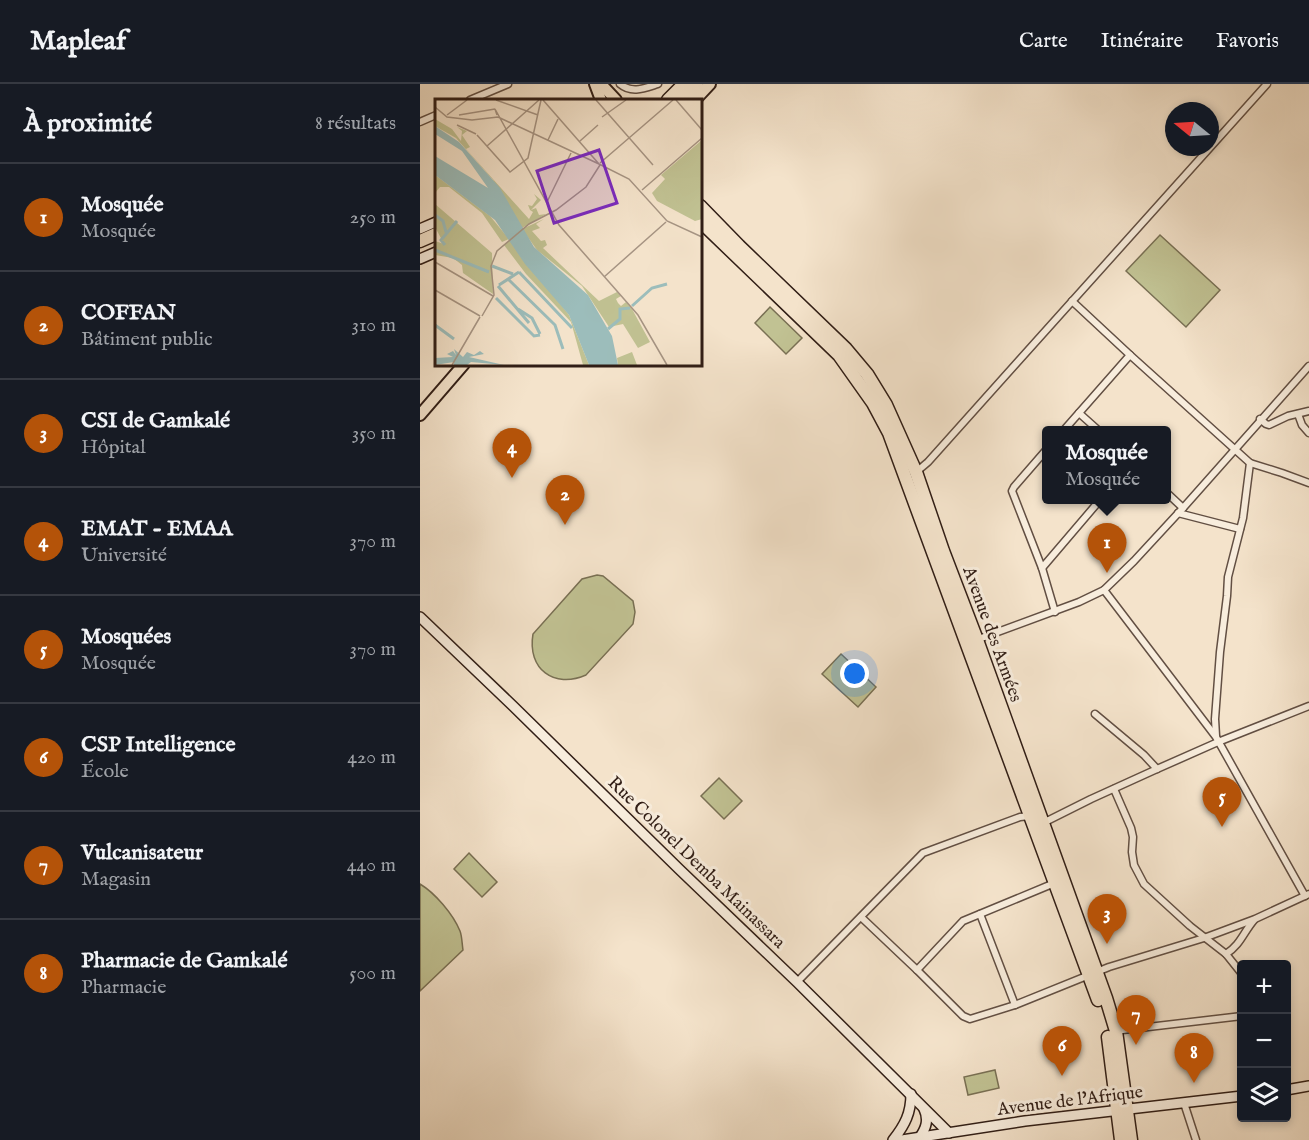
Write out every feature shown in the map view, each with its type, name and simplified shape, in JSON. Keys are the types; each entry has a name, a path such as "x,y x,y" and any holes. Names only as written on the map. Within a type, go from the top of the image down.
{"highway":[{"path":"686,95 697,84"},
{"name":"Avenue des Armées","path":"702,208 846,349 867,374 886,405 1093,973 1112,1031 1122,1110 1121,1140"},
{"name":"Avenue des Armées","path":"702,223 839,356 873,403 911,475"},
{"path":"420,240 435,234"},
{"path":"420,248 435,242"},
{"name":"Avenue des Armées","path":"1122,1110 1131,1140"}],"main road":[{"path":"598,84 601,99"},
{"path":"598,84 608,99"},
{"path":"598,84 615,99"},
{"path":"686,95 710,84"},
{"path":"420,416 462,366"}],"street":[{"path":"472,99 508,84"},
{"path":"594,99 598,84"},
{"path":"620,84 630,90 638,90 658,84"},
{"path":"911,475 928,462 1267,84"},
{"path":"420,122 435,115"},
{"path":"420,229 435,222"},
{"path":"420,259 435,252"},
{"path":"1072,301 1250,464 1309,483"},
{"path":"1068,426 1130,355"},
{"path":"972,642 1055,612 1104,590 1134,561 1309,366"},
{"path":"1260,419 1269,424 1309,411"},
{"path":"1079,413 1094,426"},
{"path":"1298,414 1302,425 1309,433"},
{"path":"1042,455 1012,491 1042,568 1055,612"},
{"path":"1217,740 1215,719 1228,577 1240,529 1250,464"},
{"path":"1171,498 1180,510 1240,529"},
{"path":"1042,568 1097,504"},
{"path":"861,917 970,1019 1015,1005 1093,973 1204,938 1255,919 1307,895 1217,740 1104,590"},
{"name":"Rue Colonel Demba Mainassara","path":"420,617 797,982 949,1133"},
{"path":"797,982 923,853 1020,817 1049,820 1217,740 1309,706"},
{"path":"1095,714 1144,755 1157,769"},
{"path":"1114,789 1131,828 1134,865 1144,884 1204,938 1226,954 1237,968"},
{"path":"917,970 968,918 1059,881"},
{"path":"980,914 1015,1005"},
{"path":"1226,954 1238,945 1255,919"},
{"path":"1112,1031 1237,1017"},
{"path":"1291,1089 1309,1086"},
{"path":"893,1140 908,1116 910,1094"},
{"name":"Avenue de l'Afrique","path":"902,1140 1025,1121 1237,1097"},
{"path":"1184,1103 1196,1140"},
{"path":"920,1137 926,1126 927,1117 924,1108"}],"green space":[{"path":"1160,235 1220,290 1186,327 1126,271"},
{"path":"770,307 802,338 786,354 755,323"},
{"path":"597,575 603,576 633,601 635,612 633,624 586,675 574,679 563,679 545,673 534,657 533,634 582,579"},
{"path":"841,654 876,687 858,707 822,674"},
{"path":"719,778 742,801 724,819 701,796"},
{"path":"469,853 497,882 482,897 454,869"},
{"path":"420,884 437,898 457,924 461,933 463,950 420,991"},
{"path":"995,1070 999,1088 968,1095 964,1077"}],"place":[{"name":"EMAT - EMAA","path":"512,478"},
{"name":"COFFAN","path":"565,525"},
{"name":"Mosquée","path":"1107,573"},
{"name":"Mosquées","path":"1222,827"},
{"name":"CSI de Gamkalé","path":"1107,944"},
{"name":"Vulcanisateur","path":"1136,1045"},
{"name":"CSP Intelligence","path":"1062,1076"},
{"name":"Pharmacie de Gamkalé","path":"1194,1083"}]}
